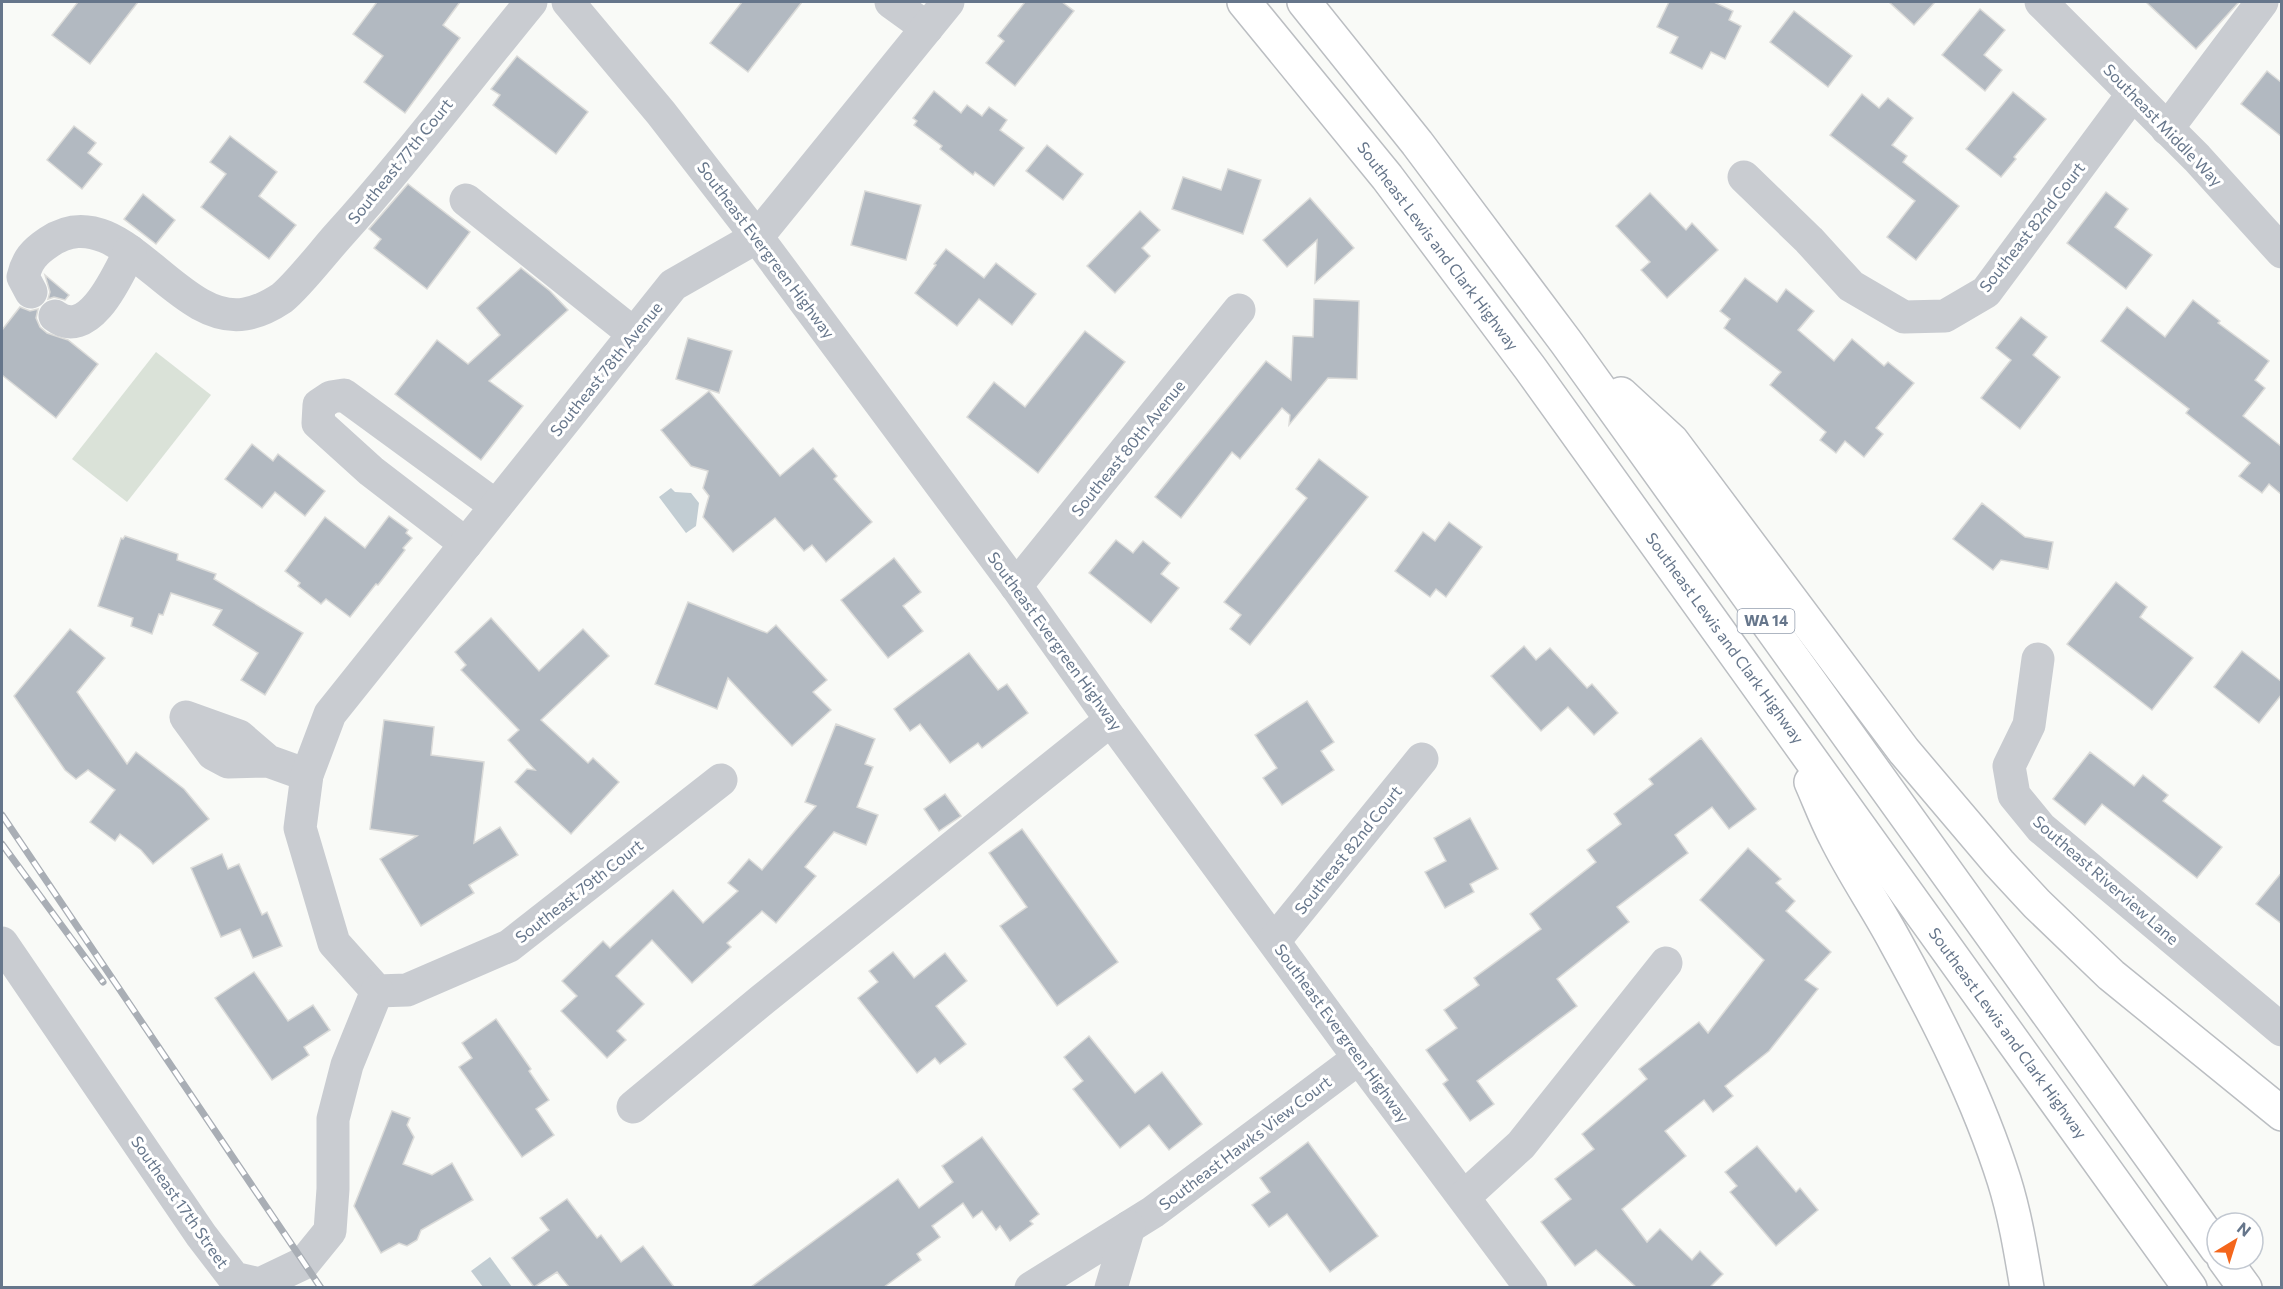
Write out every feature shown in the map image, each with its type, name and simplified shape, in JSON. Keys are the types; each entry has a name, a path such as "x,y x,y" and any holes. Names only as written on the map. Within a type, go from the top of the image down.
{"highway":[{"name":"Southeast Lewis and Clark Highway","path":"1244,2 1387,177 1530,368 2190,1287"},
{"name":"WA 14","path":"1304,2 1417,143 1566,342 2205,1232"},
{"path":"1566,342 1672,441 1897,742 1964,823 2037,904 2112,975 2282,1114"},
{"path":"1785,723 1835,836 1896,944 1969,1089 2004,1181 2018,1237 2027,1287"},
{"path":"2233,1271 2245,1287"}],"street":[{"name":"Southeast 77th Court","path":"130,251 201,306 222,314 242,315 260,311 283,297 355,218 531,2"},
{"path":"891,2 927,28"},
{"name":"Southeast 78th Avenue","path":"307,775 330,714 673,285 758,237 948,2"},
{"path":"2167,129 2262,2"},
{"name":"Southeast Evergreen Highway","path":"578,5 758,237 1016,586 1111,720 1359,1058 1532,1287"},
{"name":"Southeast Middle Way","path":"2054,6 2132,94 2197,158 2282,252"},
{"name":"Southeast 82nd Court","path":"1744,177 1809,240 1851,286 1904,317 1945,316 1986,292 2132,94"},
{"path":"466,200 634,334"},
{"path":"31,292 23,277 27,261 35,251 54,238 75,231 92,233 110,239 130,251 107,294 93,312 74,323 63,322 55,316"},
{"name":"Southeast 80th Avenue","path":"1016,586 1239,310"},
{"path":"466,544 371,471 318,423 320,405 331,397 344,395 496,506"},
{"name":"Southeast Riverview Lane","path":"2038,659 2029,725 2009,766 2014,795 2041,828 2282,1030"},
{"path":"633,1107 762,1000 1111,720"},
{"name":"Southeast 82nd Court","path":"1274,941 1422,759"},
{"path":"268,761 307,775 300,828 334,943 377,991"},
{"name":"Southeast 79th Court","path":"377,991 407,990 509,946 721,780"},
{"name":"Southeast 17th Street","path":"2,943 201,1235 234,1278 260,1284 304,1263 330,1231 333,1189 333,1119 346,1065 377,991"},
{"path":"1464,1197 1521,1145 1666,963"},
{"name":"Southeast Hawks View Court","path":"1031,1287 1154,1212 1359,1058"},
{"path":"1111,1287 1129,1227"}],"shaded area":[{"path":"156,352 211,395 127,502 72,459"},
{"path":"671,488 675,492 691,493 699,503 696,526 686,533 659,497"},
{"path":"490,1257 512,1287 483,1287 471,1271"}],"building":[{"path":"78,2 138,2 90,64 52,35"},
{"path":"377,2 460,2 443,25 460,38 405,113 364,82 383,56 353,34"},
{"path":"742,2 802,2 748,72 710,43"},
{"path":"1025,2 1062,2 1074,11 1015,86 986,63 1004,41 998,36"},
{"path":"1669,2 1714,2 1733,11 1729,20 1741,26 1725,59 1711,52 1702,69 1670,53 1678,37 1657,27"},
{"path":"1889,2 1935,2 1914,25"},
{"path":"2146,2 2239,2 2196,49"},
{"path":"1980,9 2005,30 1984,55 2002,70 1985,91 1942,55"},
{"path":"1794,11 1852,56 1828,87 1770,42"},
{"path":"517,56 588,112 556,154 493,105 500,95 491,89"},
{"path":"2267,71 2282,83 2282,137 2241,104"},
{"path":"934,91 961,113 967,105 982,116 989,107 1007,120 1000,130 1024,148 994,186 975,172 973,175 940,149 942,146 914,125 917,121 913,118"},
{"path":"2013,92 2046,119 2014,157 2016,159 2001,177 1966,149"},
{"path":"1862,94 1879,108 1888,98 1913,118 1892,145 1907,156 1903,162 1959,206 1916,260 1887,237 1915,201 1830,135"},
{"path":"74,126 96,143 88,153 102,164 82,189 47,160"},
{"path":"230,136 277,172 259,196 296,225 269,259 201,207 226,174 210,162"},
{"path":"1047,145 1083,174 1063,200 1026,171"},
{"path":"1228,169 1261,180 1243,234 1172,209 1183,177 1221,190"},
{"path":"408,184 470,232 427,289 374,248 381,239 369,229"},
{"path":"865,191 921,205 906,260 851,245"},
{"path":"2106,192 2128,209 2115,227 2152,255 2126,289 2067,243"},
{"path":"1650,193 1686,230 1692,223 1718,250 1667,298 1641,270 1650,262 1616,226"},
{"path":"143,194 175,220 156,244 124,219"},
{"path":"1310,198 1354,248 1315,283 1317,240 1287,267 1263,240"},
{"path":"1140,211 1160,230 1142,248 1150,256 1115,293 1087,266"},
{"path":"946,249 984,278 996,263 1036,294 1012,325 979,299 957,326 915,293"},
{"path":"521,268 550,291 568,310 489,381 523,406 481,460 395,394 437,340 468,364 500,335 477,308"},
{"path":"45,275 69,295 65,300 54,297 48,299 50,292"},
{"path":"1745,278 1777,302 1786,289 1814,311 1798,330 1834,361 1852,339 1884,366 1888,362 1914,383 1876,428 1883,434 1864,457 1845,441 1836,453 1820,440 1826,432 1770,385 1781,372 1724,328 1730,319 1720,311"},
{"path":"1314,299 1359,301 1357,379 1328,378 1289,425 1290,415 1282,408 1240,459 1232,452 1181,518 1155,497 1266,361 1291,380 1293,336 1313,337"},
{"path":"2193,300 2220,321 2218,323 2269,361 2255,380 2265,388 2243,416 2282,447 2282,495 2269,484 2262,493 2239,476 2250,463 2186,413 2189,409 2101,341 2127,307 2165,337"},
{"path":"20,307 30,311 38,309 36,318 40,327 47,333 68,340 98,364 56,418 2,375 2,330"},
{"path":"2021,317 2047,337 2033,355 2060,377 2020,429 1981,398 2011,360 1996,348"},
{"path":"1085,331 1125,362 1038,473 967,417 994,382 1025,407"},
{"path":"688,338 732,351 719,393 676,379"},
{"path":"709,391 780,476 813,448 837,476 834,479 872,522 826,562 812,545 804,551 775,518 733,552 703,517 709,496 703,488 708,471 691,466 661,430"},
{"path":"252,444 273,461 278,454 325,491 305,516 275,492 262,508 225,479"},
{"path":"1319,459 1368,497 1250,645 1230,629 1241,615 1224,602 1307,498 1296,489"},
{"path":"1982,503 2025,537 2053,542 2048,569 2001,560 1993,570 1953,539"},
{"path":"389,516 408,530 406,533 412,538 378,585 376,584 350,617 326,599 321,604 298,586 300,583 285,571 325,517 365,548"},
{"path":"1449,522 1482,547 1446,597 1436,589 1430,597 1395,571 1423,532 1435,541"},
{"path":"125,536 178,554 177,560 216,574 214,579 303,633 265,695 241,680 258,653 213,625 222,610 171,593 163,615 159,614 152,634 131,626 133,618 98,606 121,538"},
{"path":"1116,540 1133,553 1143,541 1170,563 1161,574 1179,588 1151,623 1089,573"},
{"path":"894,558 921,592 903,606 923,631 888,658 841,600"},
{"path":"2116,582 2147,607 2140,617 2193,658 2152,710 2067,644"},
{"path":"688,602 767,633 776,625 827,680 813,692 831,710 792,746 728,678 717,709 655,684"},
{"path":"491,618 539,671 583,629 609,656 541,720 588,763 593,758 619,782 571,834 515,782 527,769 535,770 508,740 519,730 461,670 466,665 455,652"},
{"path":"70,629 105,658 77,692 127,764 136,752 184,789 209,819 153,864 141,850 120,834 115,841 90,822 115,790 88,770 76,779 65,770 14,696"},
{"path":"1524,646 1536,660 1550,648 1587,688 1592,684 1618,713 1594,735 1568,707 1541,731 1491,676"},
{"path":"2242,651 2282,682 2282,694 2259,723 2214,687"},
{"path":"969,653 998,690 1007,684 1028,713 982,748 978,743 950,763 920,724 910,731 894,709"},
{"path":"1307,701 1334,742 1321,751 1334,770 1282,805 1263,778 1277,768 1255,735"},
{"path":"384,720 434,727 431,755 484,762 474,843 500,827 518,855 469,885 474,893 421,926 380,859 417,836 370,829"},
{"path":"836,724 875,739 865,764 873,767 857,807 878,815 866,845 834,832 805,867 816,876 776,923 762,911 727,943 731,947 692,983 652,940 616,976 644,1004 617,1031 626,1040 607,1058 561,1011 577,996 562,981 603,941 610,948 673,890 703,923 738,891 728,883 749,859 762,870 816,806 805,802"},
{"path":"1701,738 1756,809 1729,829 1712,807 1675,835 1688,853 1617,907 1629,922 1557,979 1577,1006 1477,1081 1494,1104 1470,1121 1443,1084 1448,1080 1426,1050 1457,1028 1444,1010 1479,985 1474,978 1541,929 1530,914 1596,862 1587,850 1621,824 1614,814 1653,784 1649,779"},
{"path":"2090,752 2134,786 2143,775 2168,795 2163,801 2222,847 2197,878 2102,804 2085,825 2053,799"},
{"path":"945,794 961,816 939,831 924,809"},
{"path":"1470,818 1498,869 1470,884 1474,892 1445,908 1425,872 1446,861 1434,838"},
{"path":"1022,829 1118,962 1057,1006 1000,926 1027,907 989,853"},
{"path":"1748,848 1781,879 1776,883 1795,901 1786,911 1831,952 1805,980 1818,989 1769,1051 1725,1086 1733,1096 1713,1112 1704,1100 1665,1131 1686,1156 1622,1209 1647,1242 1660,1229 1692,1260 1700,1251 1723,1274 1710,1287 1636,1287 1596,1250 1575,1266 1541,1222 1571,1199 1555,1179 1594,1149 1582,1134 1647,1079 1639,1069 1699,1022 1708,1033 1764,960 1700,900"},
{"path":"222,854 228,869 239,864 262,915 267,912 282,946 253,958 240,929 221,937 191,868"},
{"path":"2282,872 2282,924 2256,904"},
{"path":"893,952 914,978 945,953 967,981 936,1006 966,1044 940,1064 935,1058 917,1073 858,998 878,982 869,971"},
{"path":"254,972 288,1021 313,1005 330,1030 304,1047 309,1055 272,1080 215,998"},
{"path":"496,1019 531,1069 529,1071 549,1100 536,1109 554,1135 522,1157 459,1067 472,1058 462,1043"},
{"path":"1089,1036 1135,1093 1162,1072 1202,1124 1169,1150 1149,1125 1120,1148 1073,1089 1083,1081 1064,1057"},
{"path":"392,1111 410,1118 407,1125 414,1137 403,1164 432,1175 452,1163 473,1200 421,1230 417,1240 407,1246 399,1243 381,1253 354,1206"},
{"path":"982,1137 1039,1214 1030,1221 1033,1224 1010,1241 1000,1226 996,1230 982,1211 973,1218 963,1203 932,1226 940,1237 917,1254 921,1260 884,1287 751,1287 898,1179 919,1208 953,1182 942,1166"},
{"path":"1308,1142 1378,1236 1330,1272 1287,1214 1269,1227 1252,1205 1270,1192 1260,1178"},
{"path":"1757,1146 1796,1192 1800,1188 1818,1210 1776,1246 1730,1192 1737,1186 1725,1172"},
{"path":"567,1199 597,1238 601,1235 621,1262 643,1246 674,1287 569,1287 557,1272 534,1287 512,1258 549,1230 540,1218"}],"railway":[{"path":"2,815 321,1288"},
{"path":"2,844 103,982"}]}
